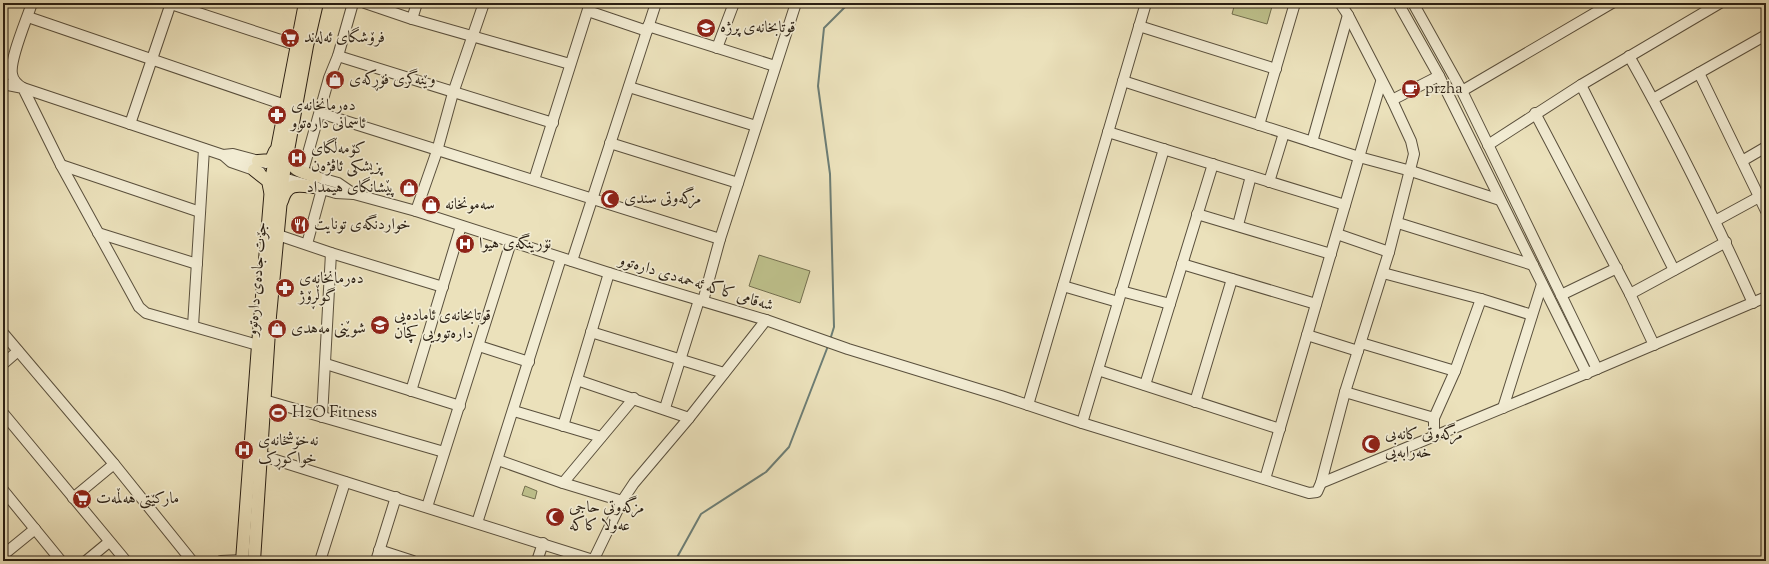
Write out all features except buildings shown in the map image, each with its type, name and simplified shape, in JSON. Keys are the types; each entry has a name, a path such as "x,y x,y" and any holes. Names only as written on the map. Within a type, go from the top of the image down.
{"main road":[{"name":"جۆت جادەی دارەتوو","path":"246,561 258,345 279,172 277,144 305,3"},
{"name":"جۆت جادەی دارەتوو","path":"279,172 291,135 307,46 317,3"},
{"path":"291,135 291,163 295,168 303,172 317,184"},
{"path":"275,208 269,183 256,165 272,159 277,144"},
{"path":"275,208 290,188 317,184"},
{"name":"جۆت جادەی دارەتوو","path":"246,561 260,455 272,287 278,235 275,208"}],"street":[{"path":"32,3 12,64 14,80 23,88 61,165 139,307 146,313 258,345"},
{"path":"130,124 170,3 296,45"},
{"path":"303,172 329,78 338,56 353,3"},
{"path":"365,3 570,64"},
{"path":"412,18 417,3"},
{"path":"416,211 437,151 453,93 484,3"},
{"path":"572,261 656,3"},
{"path":"717,48 734,3"},
{"path":"664,408 701,300 796,3"},
{"path":"1028,405 1146,3"},
{"path":"1259,125 1295,3"},
{"path":"1320,483 1345,392 1398,223 1414,154 1410,141 1392,100 1340,3"},
{"path":"1398,3 1439,76 1587,374"},
{"path":"1412,3 1462,91 1598,369"},
{"path":"1462,91 1612,3"},
{"path":"1488,145 1535,113 1720,3"},
{"path":"534,180 553,123 587,6 648,29 775,66"},
{"path":"1312,142 1348,16"},
{"path":"28,17 285,105"},
{"path":"1139,26 1276,69"},
{"path":"1653,99 1766,35"},
{"path":"338,56 553,123"},
{"path":"1629,56 1653,99 1726,242 1753,303"},
{"path":"1699,73 1766,211"},
{"path":"1392,100 1439,76"},
{"path":"1123,81 1359,157 1411,171 1500,200"},
{"path":"1265,479 1381,82"},
{"name":"شەقامی کاکە ئەحمەدی دارەتوو","path":"3,84 23,88 223,155 233,154 256,165 317,184 336,193 354,194 416,211 609,273 766,320 848,349 1028,405 1082,424 1309,493 1317,492 1320,483"},
{"path":"1581,85 1674,270"},
{"path":"629,87 756,126"},
{"path":"320,113 720,239"},
{"path":"1535,113 1630,294 1654,345"},
{"path":"1108,132 1345,205"},
{"path":"1269,182 1284,133"},
{"path":"610,143 738,183"},
{"path":"1742,161 1766,147"},
{"path":"193,326 204,149"},
{"path":"1082,424 1164,149"},
{"path":"1145,385 1213,164"},
{"path":"61,165 200,212"},
{"path":"1238,226 1251,176"},
{"name":"شەقامی کاکە ئەحمەدی دارەتوو","path":"317,184 338,183 354,194"},
{"path":"307,244 317,184"},
{"path":"1715,221 1759,198"},
{"path":"1197,214 1331,254"},
{"path":"1398,223 1533,266"},
{"path":"411,391 461,226"},
{"path":"98,233 197,264"},
{"path":"1337,234 1389,252"},
{"path":"278,235 331,253 443,287"},
{"path":"427,507 511,242"},
{"path":"1630,294 1726,242"},
{"path":"322,417 331,253"},
{"path":"477,523 514,411 561,258"},
{"path":"1182,264 1316,304"},
{"path":"1561,295 1616,268"},
{"path":"563,426 609,273"},
{"path":"1383,273 1481,299 1532,315"},
{"path":"1195,402 1232,279"},
{"path":"1503,408 1542,284"},
{"path":"1063,286 1118,302"},
{"path":"1121,290 1170,304"},
{"path":"1320,483 1587,374 1766,297"},
{"path":"1434,436 1434,418 1455,371 1481,299"},
{"path":"260,455 593,560 622,501 634,483 689,418 766,320"},
{"path":"591,332 724,373"},
{"path":"3,333 114,464 192,561"},
{"path":"1307,335 1455,371"},
{"path":"479,346 529,362"},
{"path":"3,364 18,351"},
{"path":"326,364 460,406"},
{"path":"1098,370 1280,429"},
{"path":"577,380 664,408 689,418"},
{"path":"1345,392 1434,418"},
{"path":"563,483 634,398"},
{"path":"264,400 444,452"},
{"path":"514,411 601,437"},
{"path":"3,413 7,426 73,498 126,561"},
{"path":"498,460 563,483 622,501"},
{"path":"73,498 114,464"},
{"path":"320,561 345,482"},
{"path":"3,491 61,561"},
{"path":"376,561 396,498"},
{"path":"3,554 35,529"},
{"path":"86,561 109,542"},
{"path":"537,561 543,543"},
{"path":"379,550 414,561"},
{"path":"221,561 246,561"}],"green space":[{"path":"1235,3 1273,3 1267,24 1232,14"},
{"path":"759,255 810,271 800,303 749,286"},
{"path":"525,486 537,491 535,499 522,495"}],"waterway":[{"path":"830,340 834,327 830,174 818,86 824,28 849,3"},
{"path":"675,561 701,514 766,472 789,447 828,346"}],"place":[{"name":"قوتابخانەی پرژە","path":"706,28"},
{"name":"فرۆشگای ئەلەند","path":"290,38"},
{"name":"وێنەگری فۆڕکەی","path":"335,80"},
{"name":"przha","path":"1411,89"},
{"name":"دەرمانخانەی ئاسمانی دارەتوو","path":"277,115"},
{"name":"کۆمەڵگای پزیشکی ئاڤژەن","path":"297,158"},
{"name":"پێشانگای هیمداد","path":"409,188"},
{"name":"مزگەوتی سندی","path":"610,199"},
{"name":"سەمونخانە","path":"431,205"},
{"name":"خواردنگەی تونایت","path":"300,225"},
{"name":"نۆرینگەی هیوا","path":"465,244"},
{"name":"دەرمانخانەی گوڵڕۆژ","path":"285,288"},
{"name":"قوتابخانەی ئامادەیی دارەتوویی کچان","path":"380,325"},
{"name":"شوێنی مەهدی","path":"277,329"},
{"name":"H2O Fitness","path":"278,413"},
{"name":"مزگەوتی کانەبی خەرابەیی","path":"1371,444"},
{"name":"نەخۆشخانەی خواکوڕک","path":"244,450"},
{"name":"مارکێتی هەڵمەت","path":"82,499"},
{"name":"مزگەوتی حاجی عەولا کاکە","path":"555,517"}]}
